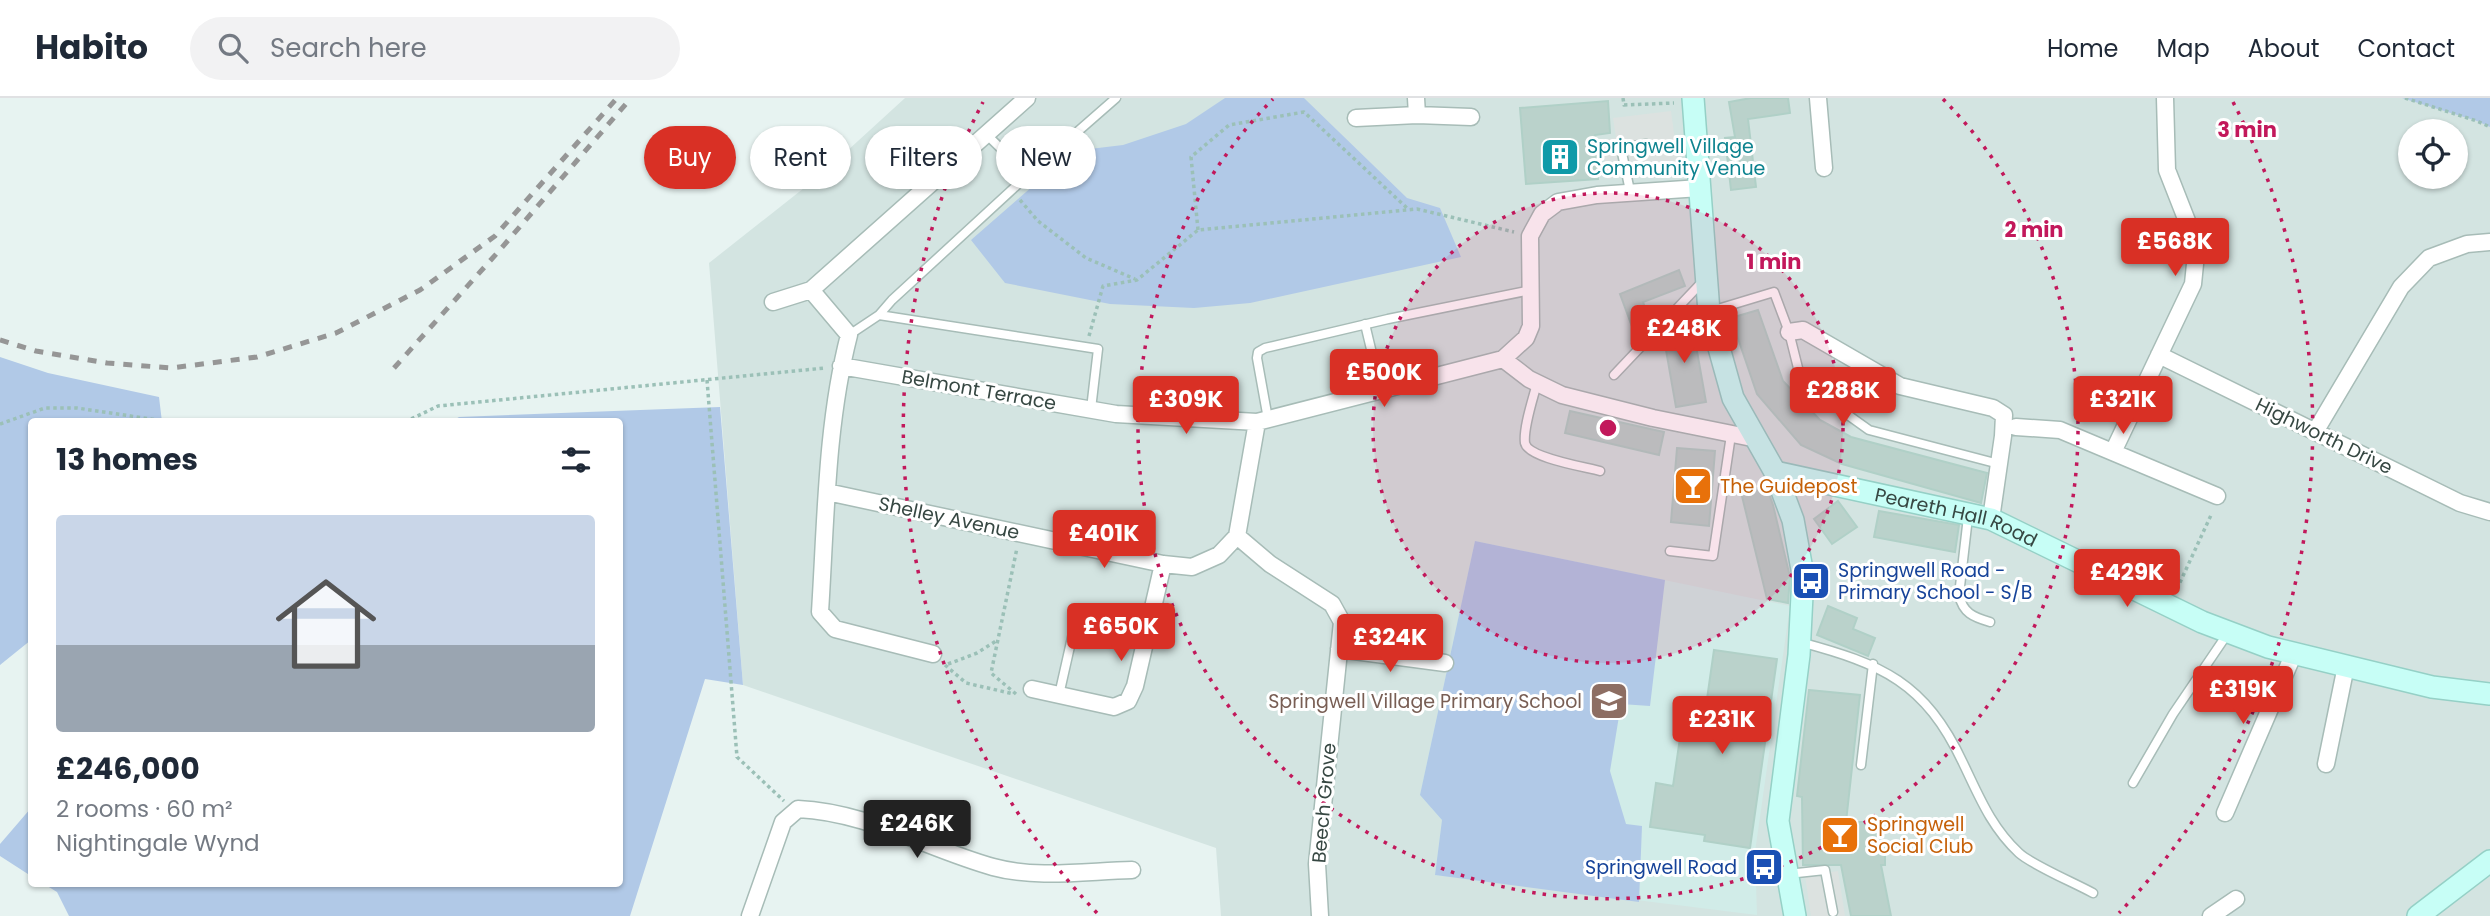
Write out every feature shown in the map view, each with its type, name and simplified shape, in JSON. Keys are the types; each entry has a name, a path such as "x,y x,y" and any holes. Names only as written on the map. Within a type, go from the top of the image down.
{"street":[{"path":"773,303 811,290 1027,98"},
{"path":"1818,98 1824,168"},
{"path":"2113,452 2193,284 2196,254 2187,221 2167,170 2165,98"},
{"path":"1693,100 1709,312 1733,398 1775,472 1793,520 1803,575 1800,642 1779,821 1795,916"},
{"path":"1356,118 1416,106 1472,117"},
{"path":"1700,188 1630,191 1558,202 1542,214 1530,236 1531,326 1526,338 1503,359 1537,383 1562,395 1653,418 1757,439"},
{"path":"2315,432 2401,287 2429,258 2467,244 2490,242"},
{"path":"811,290 849,335 830,435 820,612 835,629 933,654"},
{"path":"1789,332 1803,330 1900,386 1993,408 2004,415 1991,519"},
{"name":"Highworth Drive","path":"2159,355 2460,503 2490,512"},
{"name":"Belmont Terrace","path":"841,366 1116,414 1262,421 1503,359"},
{"path":"1237,536 1262,421"},
{"path":"2016,426 2060,430 2217,496"},
{"name":"Peareth Hall Road","path":"1775,472 1991,519 2228,633 2294,653 2432,687 2490,694"},
{"name":"Shelley Avenue","path":"827,492 1163,564 1192,567 1219,555 1237,536"},
{"name":"Beech Grove","path":"1237,536 1270,564 1332,604 1342,622 1317,864 1321,916"},
{"path":"1025,692 1059,695 1114,707 1128,701 1135,686 1163,564"},
{"path":"1339,649 1445,663"},
{"path":"2225,813 2294,653"},
{"path":"2326,764 2346,666"},
{"path":"750,916 783,822 798,809 849,816 994,867 1034,873 1132,870"},
{"path":"2417,916 2490,861"},
{"path":"2211,916 2236,899"}],"lane":[{"path":"1084,126 1116,98"},
{"path":"986,134 996,144"},
{"path":"1630,191 1621,148 1646,144"},
{"path":"849,335 879,315 1012,190"},
{"path":"1614,375 1706,278"},
{"path":"1262,421 1257,358 1258,352 1265,348 1365,324 1531,290"},
{"path":"1709,312 1774,292 1789,332 1799,372 1820,395 1869,430 1999,464"},
{"path":"879,315 1098,349 1090,409"},
{"path":"1365,324 1381,391"},
{"path":"1537,383 1525,444 1528,449 1547,457 1601,471"},
{"path":"1670,551 1713,556 1731,435"},
{"path":"1969,514 1961,575 1961,604 1969,614 1990,622"},
{"path":"1059,695 1078,611"},
{"path":"2133,783 2173,714 2228,633"},
{"path":"1800,642 1872,664 1895,676 1912,690 1934,713 1962,760 1986,814 2021,855 2094,893"},
{"path":"1861,765 1872,664"},
{"path":"1788,874 1825,870 1833,912"}],"path":[{"path":"1623,98 1624,105 1693,100"},
{"path":"2405,98 2490,127"},
{"path":"1198,230 1191,157 1229,125 1304,112 1408,209"},
{"path":"1012,190 1038,221 1086,258 1137,280"},
{"path":"1086,347 1102,286 1137,280 1198,230 1417,209 1530,236"},
{"path":"413,418 438,406 841,366"},
{"path":"707,380 737,757 795,811"},
{"path":"0,424 45,408 77,408 144,418"},
{"path":"2169,606 2214,511 2217,496"},
{"path":"1020,533 991,673 1025,692"},
{"path":"946,665 977,653 996,641"},
{"path":"933,654 966,683 1025,692"}],"shaded area":[{"path":"905,98 2490,98 2490,916 1221,916 1216,848 743,685 709,263 803,189 851,189 851,147 865,135 865,189 982,189 982,126 874,126"},
{"path":"1225,98 1304,98 1407,198 1440,208 1461,257 1250,303 1194,308 1110,304 1005,283 971,240 1029,189 1096,189 1096,148 1123,145 1186,124"},
{"path":"2402,98 2490,98 2490,127 2477,121"},
{"path":"1671,111 1679,170 1607,179 1602,140 1616,138 1613,118"},
{"path":"0,357 48,373 159,397 162,418 28,418 28,642 0,665"},
{"path":"720,407 743,685 705,679 630,916 69,916 57,892 49,887 623,887 623,418 459,417"},
{"name":"Springwell Village Primary School","path":"1475,541 1790,606 1755,852 1757,915 1435,875 1442,820 1420,795"},
{"name":"Springwell Village Primary School","path":"1475,541 1665,580 1650,706 1621,704 1610,771 1626,824 1642,826 1639,902 1435,875 1442,820 1420,795"},
{"path":"28,811 28,874 0,856 0,844"},
{"path":"1838,871 1845,916 1811,916 1805,876"}],"building":[{"path":"1751,98 1788,98 1790,113 1748,119 1756,187 1731,190 1725,138 1735,137 1729,102"},
{"name":"Springwell Village Community Venue","path":"1608,101 1610,133 1595,135 1598,179 1526,184 1520,108"},
{"path":"1679,270 1685,286 1643,302 1652,325 1634,332 1620,294"},
{"path":"1758,310 1783,381 1820,420 1851,437 1987,473 1981,503 1842,464 1801,445 1757,394 1731,318"},
{"path":"1692,323 1706,402 1676,407 1663,333 1669,327"},
{"path":"1570,411 1664,432 1659,455 1565,433"},
{"name":"The Guidepost","path":"1677,448 1715,451 1709,526 1671,522"},
{"path":"1740,488 1767,488 1790,577 1788,603 1767,599"},
{"path":"1838,501 1857,527 1832,544 1814,519"},
{"path":"1879,511 1959,525 1955,552 1874,537"},
{"path":"1828,606 1857,618 1853,629 1875,638 1868,656 1817,635"},
{"path":"1714,650 1777,659 1750,848 1704,841 1705,835 1650,827 1656,783 1673,786 1680,738 1701,741"},
{"path":"1809,690 1860,695 1846,822 1877,822 1877,848 1885,848 1885,865 1881,865 1891,916 1851,916 1841,865 1803,865 1802,797 1797,796"}],"railway":[{"path":"0,340 36,351 107,363 171,368 257,357 336,333 420,290 495,236 617,98"},
{"path":"394,368 631,98"}],"place":[{"name":"Springwell Village Community Venue","path":"1560,157"},
{"name":"The Guidepost","path":"1693,486"},
{"name":"Springwell Road - Primary School - S/B","path":"1811,581"},
{"name":"Springwell Village Primary School","path":"1609,701"},
{"name":"Springwell Social Club","path":"1840,835"},
{"name":"Springwell Road","path":"1764,867"}]}
